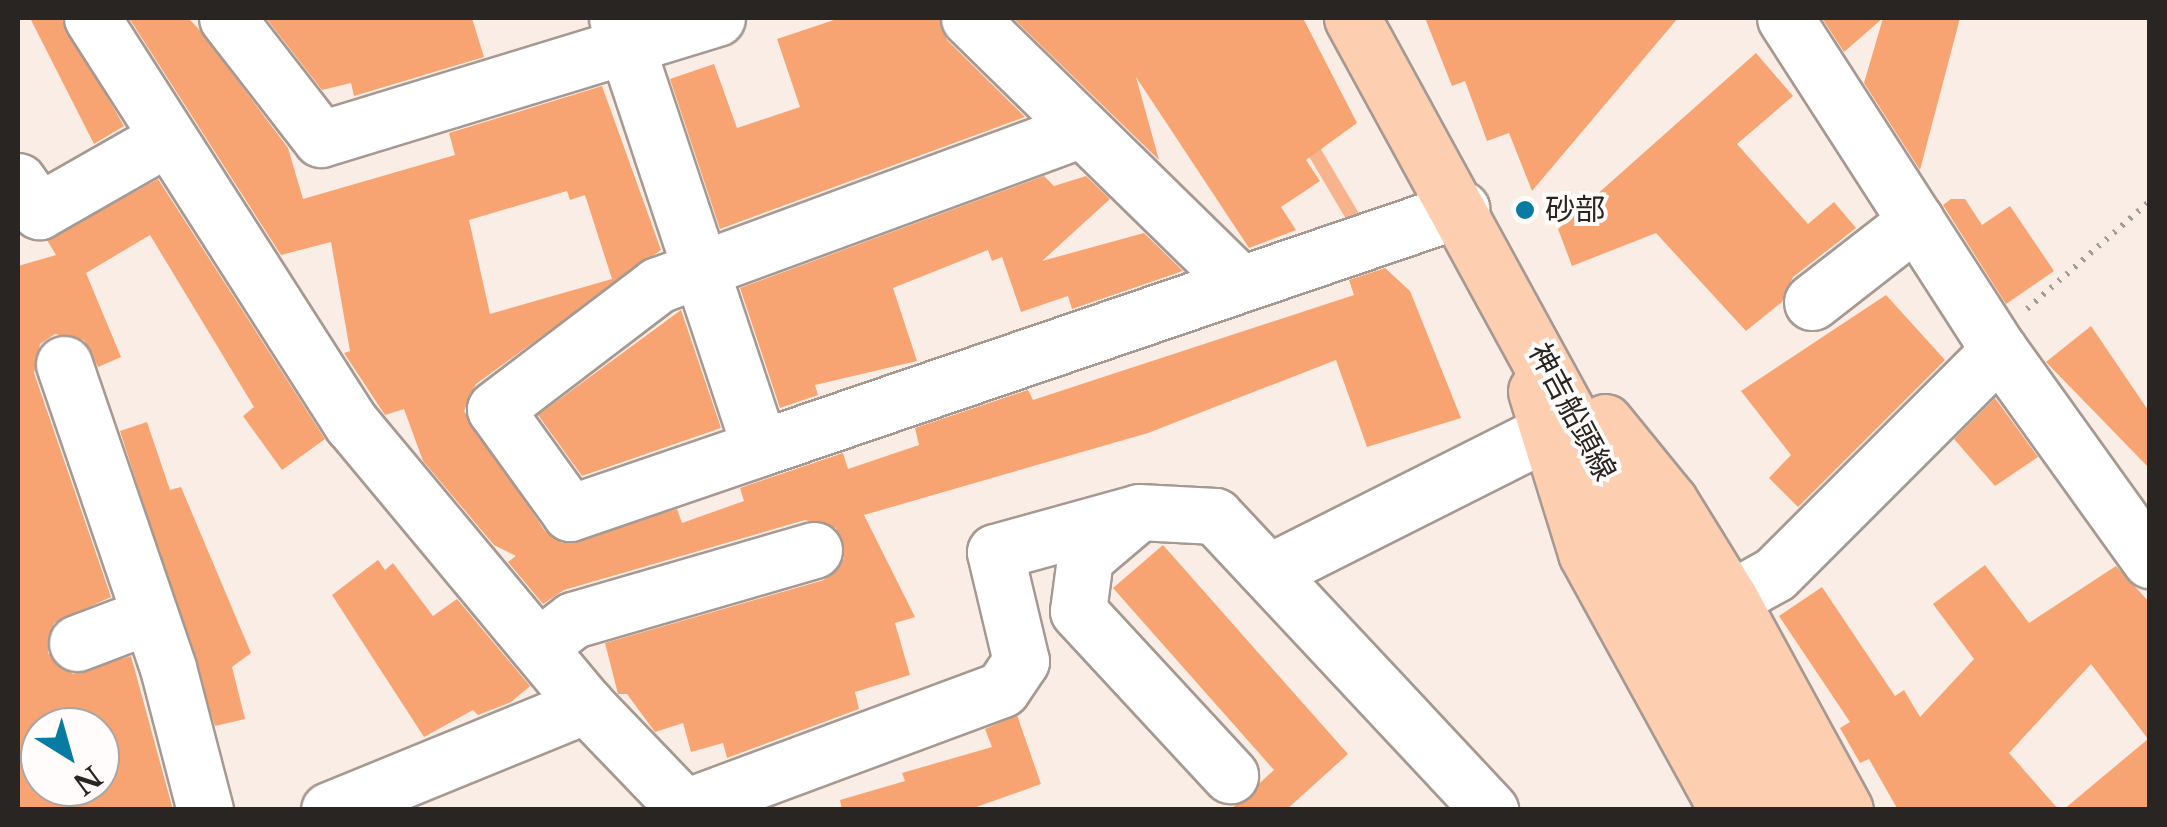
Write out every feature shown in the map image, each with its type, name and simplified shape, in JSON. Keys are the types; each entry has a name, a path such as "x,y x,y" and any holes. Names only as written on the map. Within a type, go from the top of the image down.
{"main road":[{"name":"神吉船頭線","path":"1352,18 1462,209 1785,810"},
{"path":"1519,314 1545,433 1586,552 1727,810"},
{"path":"1519,314 1670,502 1730,599 1845,810"}],"street":[{"path":"92,18 165,139 352,424 586,705 686,808 1002,690 1021,662 995,552 1139,512 1215,516 1490,810"},
{"path":"227,18 321,139 622,33 717,18"},
{"path":"969,18 1079,130 1240,283"},
{"path":"1785,18 1995,344 2150,560"},
{"path":"622,33 696,268 760,448"},
{"path":"1079,130 696,268 658,286 496,409 570,513 1462,209"},
{"path":"18,181 39,211 165,139"},
{"path":"1812,302 1916,221"},
{"path":"1730,599 1774,574 1995,344"},
{"path":"86,383 205,810"},
{"path":"1269,572 1545,433"},
{"path":"1139,512 1085,558 1078,611 1230,775"},
{"path":"538,648 573,620 814,550"},
{"path":"78,643 148,616"},
{"path":"355,804 586,705"}],"path":[{"path":"1995,344 2150,202"}],"building":[{"path":"30,18 61,18 124,126 94,144"},
{"path":"129,18 188,18 198,28 288,148 303,199 455,155 449,133 602,86 661,250 476,384 464,411 545,531 562,543 677,509 682,523 744,501 740,488 843,453 848,469 919,445 915,428 1028,390 1033,400 1354,295 1349,280 1385,268 1410,291 1461,418 1367,447 1336,360 1148,433 864,515 915,617 895,623 910,675 855,692 859,709 727,758 723,743 691,752 683,723 655,732 627,694 618,694 605,643 824,580 844,558 836,528 805,520 564,590 543,604 508,562 516,556 494,545 423,461 404,409 385,415 344,353 350,351 331,242 281,255","holes":["567,191 570,200 585,195 612,279 490,314 469,220"]},
{"path":"266,18 472,18 484,57 354,96 351,83 322,90"},
{"path":"840,18 939,18 947,40 1025,117 720,229 670,79 714,64 737,128 800,107 777,39"},
{"path":"1013,18 1303,18 1357,123 1306,160 1320,181 1281,207 1296,230 1249,248 1136,77 1159,160"},
{"path":"1425,18 1678,18 1532,191 1509,133 1487,141 1465,81 1452,86"},
{"path":"1822,18 1883,18 1844,52"},
{"path":"1883,18 1960,18 1920,170 1864,83"},
{"path":"1756,53 1793,96 1737,144 1808,224 1834,202 1856,228 1793,277 1782,302 1746,331 1656,233 1572,266 1558,229"},
{"path":"1044,176 1054,186 1086,176 1110,199 1042,261 1144,233 1183,271 1072,309 1068,296 1021,312 1002,257 992,261 988,250 893,288 917,361 815,385 818,395 780,408 740,288"},
{"path":"158,179 325,439 282,470 243,416 254,407 150,235 86,273 121,357 98,367 84,340 55,334 40,344 34,373 111,597 54,623 48,653 73,674 131,656 173,810 18,810 18,266 56,255 47,240"},
{"path":"1951,199 1965,199 1982,225 2010,206 2054,271 2006,304 1943,205"},
{"path":"1886,295 1945,360 1798,507 1769,478 1791,455 1741,391"},
{"path":"681,310 721,428 582,476 538,415"},
{"path":"2091,326 2150,413 2150,469 2046,362"},
{"path":"1995,398 2038,457 1995,486 1954,439"},
{"path":"147,422 170,490 181,487 251,653 232,667 245,719 215,726 120,431"},
{"path":"1163,545 1348,754 1286,810 1230,810 1274,770 1113,588"},
{"path":"378,560 385,570 393,563 433,616 457,599 530,686 511,702 478,715 473,710 424,737 332,595"},
{"path":"1985,565 2029,623 2116,566 2150,603 2150,810 2063,810 2148,739 2091,664 2009,753 2059,810 1898,810 1869,759 1860,763 1840,728 1850,722 1779,616 1822,587 1895,696 1904,690 1920,717 1974,659 1933,604"},
{"path":"1017,715 1041,784 968,810 842,810 840,800 905,781 902,773 992,747 985,729"}],"waterway":[{"path":"1308,141 1353,217"}],"place":[{"name":"砂部","path":"1525,210"}]}
